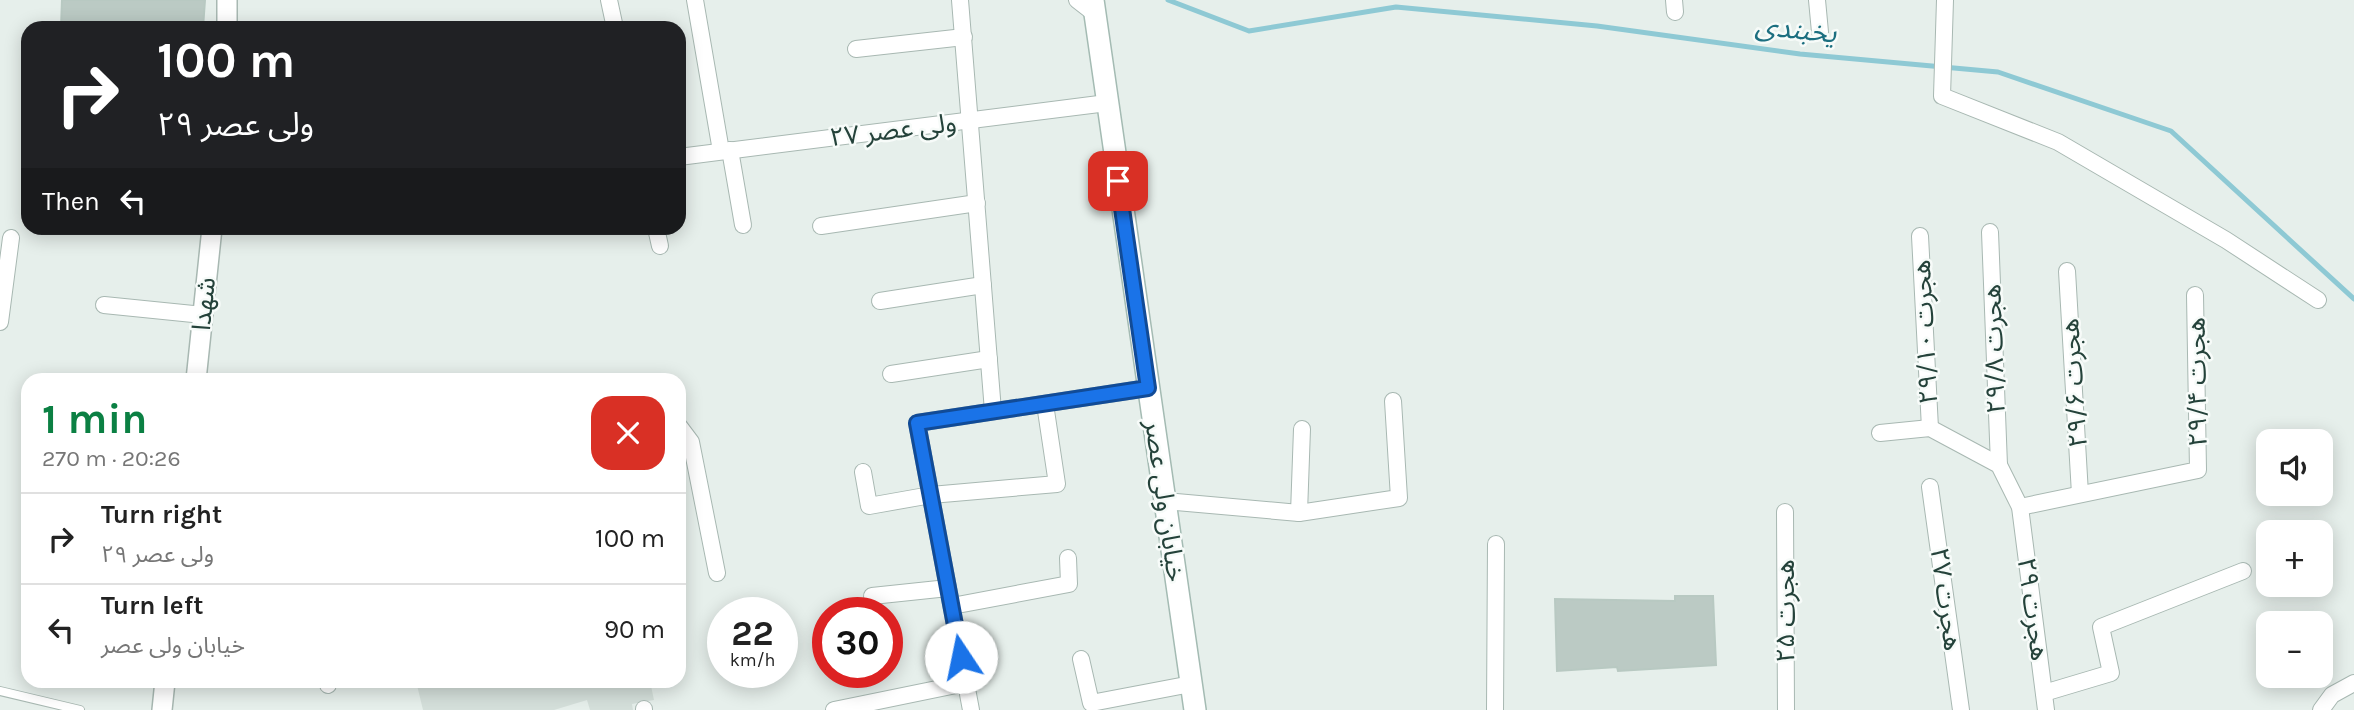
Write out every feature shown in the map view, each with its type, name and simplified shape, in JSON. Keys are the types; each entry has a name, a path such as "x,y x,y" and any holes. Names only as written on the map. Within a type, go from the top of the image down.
{"main road":[{"name":"خیابان ولی عصر","path":"1094,9 1195,710"}],"street":[{"path":"226,21 227,0"},
{"path":"609,0 614,21"},
{"path":"695,0 725,151 743,225"},
{"path":"960,0 993,411"},
{"path":"1077,0 1094,9"},
{"path":"1817,0 1820,32"},
{"path":"1945,0 1942,96 2058,142 2226,240 2318,300"},
{"path":"856,50 964,37"},
{"name":"ولی عصر ۲۷","path":"686,156 1107,103"},
{"path":"821,226 977,203"},
{"name":"هجرت ۲۹/۸","path":"1990,232 1999,465"},
{"name":"شهدا","path":"197,373 211,235"},
{"path":"658,235 660,246"},
{"name":"هجرت ۲۹/۱۰","path":"1920,236 1930,428"},
{"path":"0,322 11,238"},
{"name":"هجرت ۲۹/۶","path":"2067,271 2080,494"},
{"path":"880,301 983,285"},
{"name":"هجرت ۲۹/۴","path":"2080,494 2199,470 2195,295"},
{"path":"104,305 203,315"},
{"path":"891,374 989,359"},
{"path":"971,710 917,423 1148,388"},
{"path":"1165,501 1299,513 1399,498 1393,401"},
{"path":"863,472 869,506 931,495 1057,484 1045,404"},
{"path":"1880,433 1930,428 1999,465"},
{"path":"1299,513 1301,429"},
{"path":"686,435 691,442 717,573"},
{"name":"هجرت ۲۹","path":"1999,465 2020,507 2046,710"},
{"name":"هجرت ۲۷","path":"1930,487 1961,710"},
{"path":"2020,507 2080,494"},
{"name":"هجرت ۲۵","path":"1785,512 1786,710"},
{"path":"1495,710 1496,544"},
{"path":"952,606 1069,584 1068,558"},
{"path":"2044,693 2111,673 2101,627 2243,572"},
{"path":"872,596 948,588"},
{"path":"1081,660 1091,703 1191,684"},
{"path":"2322,710 2332,695 2354,682"},
{"path":"834,710 966,683"},
{"path":"162,710 164,688"}],"lane":[{"path":"0,691 80,710"}],"shaded area":[{"path":"418,688 651,688 654,700 632,704 633,710 590,710 587,700 554,710 423,710"}],"building":[{"path":"62,0 205,0 204,21 61,21"},
{"path":"1675,596 1713,596 1716,665 1618,671 1617,667 1557,671 1555,599 1675,601"}],"waterway":[{"name":"یخبندی","path":"1168,0 1249,31 1396,7 1597,26 1800,54 1998,72 2171,131 2354,299"}],"route":[{"path":"961,657 917,423 1148,388 1118,181"}]}
